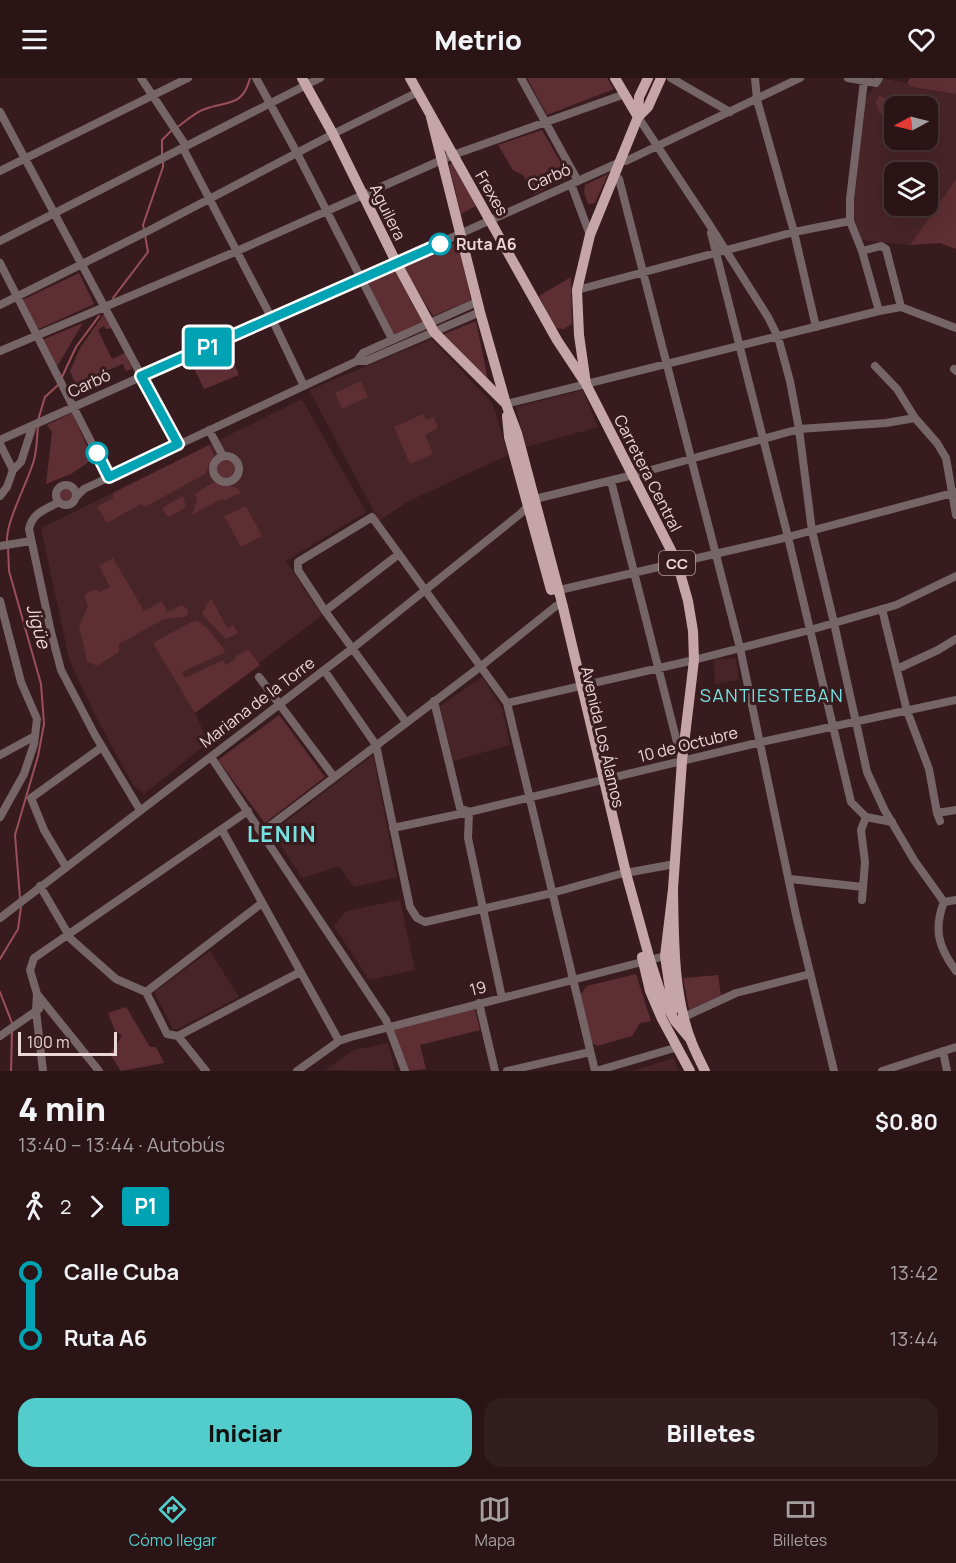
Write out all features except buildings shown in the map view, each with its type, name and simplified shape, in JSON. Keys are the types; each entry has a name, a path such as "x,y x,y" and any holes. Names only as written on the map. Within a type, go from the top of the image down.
{"main road":[{"name":"Frexes","path":"410,78 557,340 586,384"},
{"path":"615,78 638,117"},
{"name":"Carretera Central","path":"648,78 639,97 638,117 622,162 590,235 577,290 579,335 586,384 677,562 688,601 693,631 694,660 682,761 670,955 690,1071"},
{"name":"Carretera Central","path":"638,117 648,107 661,78"},
{"name":"Aguilera","path":"304,81 333,134 397,264 432,327 506,404"},
{"name":"Avenida Los Álamos","path":"431,117 478,307 506,404 509,437 531,503 559,605 623,874 647,961 662,997 680,1019"},
{"path":"557,340 566,342 579,335"},
{"name":"Avenida Los Álamos","path":"647,961 650,990 662,1019 690,1071"},
{"name":"Carretera Central","path":"680,1019 705,1071"}],"street":[{"path":"141,78 185,148 304,386"},
{"path":"0,171 188,78"},
{"path":"256,78 392,339"},
{"path":"0,241 270,104 304,81 320,78"},
{"path":"521,78 574,182 590,235"},
{"path":"671,78 730,112"},
{"path":"755,78 757,100 794,232 816,327"},
{"name":"Carbó","path":"0,442 74,406 658,146 800,78"},
{"path":"848,78 878,81"},
{"path":"864,81 851,188 850,220 862,250 879,311"},
{"path":"0,305 418,92"},
{"path":"0,351 237,251 453,155 625,94"},
{"path":"0,112 178,444"},
{"path":"638,117 709,224 721,252 739,346 788,537 850,802 866,817 892,822"},
{"path":"619,179 740,648 810,974 834,1071"},
{"path":"577,290 794,232 850,220"},
{"path":"862,250 881,246 886,249 901,307"},
{"path":"721,252 768,317 778,336 790,381 812,531 867,772 914,860 944,902"},
{"path":"0,263 109,477"},
{"path":"75,491 84,489 357,361 366,361 432,327 478,307"},
{"path":"506,404 901,307 956,328"},
{"path":"357,361 363,353 392,339 432,327"},
{"path":"875,366 900,393 915,418 937,443 946,458 954,492 956,515"},
{"path":"531,503 798,429 886,423 915,418"},
{"path":"0,496 7,487 13,470 21,462 33,425"},
{"path":"209,430 223,456"},
{"path":"0,442 13,470"},
{"path":"611,481 682,761"},
{"path":"59,502 56,495 60,486 67,484 75,491"},
{"path":"75,491 74,501 69,505 59,502 33,517 29,529 31,541 61,670 102,747 140,810"},
{"path":"555,591 788,537 954,492"},
{"name":"Mariana de la Torre","path":"0,918 426,591 531,503"},
{"path":"406,722 298,570 298,562 372,517 507,703 595,1071 678,1047"},
{"path":"0,546 31,541"},
{"path":"325,611 399,554"},
{"path":"507,703 694,660 810,630 896,605 956,576"},
{"path":"0,601 21,682 37,719 35,736 24,774 0,817"},
{"path":"262,832 559,605"},
{"path":"882,609 907,711 929,769 939,817 956,810"},
{"path":"897,669 956,639"},
{"path":"324,670 376,745 410,907 417,918 425,922 623,874 675,864"},
{"path":"259,677 334,777"},
{"name":"10 de Octubre","path":"393,828 529,798 761,741 956,700"},
{"path":"434,701 460,808 469,812 468,838 502,998"},
{"path":"0,755 35,736"},
{"path":"66,867 44,830 30,798 102,747"},
{"path":"211,757 389,1026 405,1071"},
{"path":"44,1071 36,1011 37,994 30,970 34,958 248,811"},
{"path":"862,900 865,862 861,830 866,817"},
{"path":"222,830 339,1041"},
{"path":"789,879 863,887"},
{"path":"40,886 68,934 94,961 116,979 146,992 167,1034 178,1036 300,972"},
{"path":"944,902 956,900"},
{"path":"944,902 939,919 939,937 945,956 956,971"},
{"path":"146,992 262,903"},
{"name":"19","path":"297,1071 339,1041 389,1026 670,955"},
{"path":"680,1019 736,993 810,974"},
{"path":"37,994 99,1071"},
{"path":"479,1003 495,1071"},
{"path":"0,1036 47,1004"},
{"path":"178,1036 203,1070"},
{"path":"882,1071 956,1047"},
{"path":"943,1051 947,1071"},
{"path":"507,1071 590,1052"}],"shaded area":[{"path":"527,78 607,78 614,89 547,115"},
{"path":"910,78 956,78 956,94 912,87 907,83"},
{"path":"884,79 907,83 912,87 956,94 956,179 938,205 938,162 884,162 884,216 930,216 910,245 860,240 851,217 864,101 878,82"},
{"path":"879,96 884,98 884,113 879,112 876,102"},
{"path":"542,130 569,177 535,194 523,175 513,170 498,145"},
{"path":"452,163 476,206 461,214 449,165"},
{"path":"608,174 595,203 588,204 584,192 585,185"},
{"path":"956,179 956,249 940,243 910,245 930,216 938,216 938,205"},
{"path":"458,241 471,300 433,316 401,265"},
{"path":"393,268 423,323 393,336 365,280"},
{"path":"79,273 94,304 37,330 22,300"},
{"path":"571,277 572,324 564,329 555,328 539,296"},
{"path":"106,311 114,328 106,329 104,326 98,330 112,359 125,353 132,369 126,371 123,364 79,382 82,390 79,392 70,371 80,348"},
{"path":"476,321 488,380 442,335"},
{"path":"83,323 56,368 42,340"},
{"path":"432,339 493,404 508,455 407,502 379,521 309,390"},
{"path":"225,342 239,375 204,389 189,358"},
{"path":"361,381 368,397 342,409 335,393"},
{"path":"583,390 598,427 526,447 516,407"},
{"path":"302,399 366,512 286,561 322,615 195,712 208,743 144,794 133,785 95,715 69,659 41,528"},
{"path":"72,413 93,459 71,474 46,484 52,432 47,425"},
{"path":"423,414 426,420 434,417 438,428 425,435 433,454 410,464 394,427"},
{"path":"209,445 214,455 205,474 145,507 141,504 107,523 97,507 113,498 113,493"},
{"path":"226,460 232,463 235,469 232,475 226,478 220,475 217,469 220,463"},
{"path":"214,482 238,488 241,493 225,500 219,500 192,515 197,500 195,494"},
{"path":"66,487 71,489 73,494 71,499 66,501 61,499 59,494 61,489"},
{"path":"183,496 186,507 170,517 166,515 162,508"},
{"path":"246,506 262,536 241,547 224,516"},
{"path":"113,558 144,611 162,601 167,612 182,605 188,609 188,614 184,617 164,619 119,644 119,652 97,666 87,661 79,626 88,606 84,595 95,589 100,592 110,587 99,566"},
{"path":"211,598 227,628 233,625 238,633 226,639 204,616 202,613"},
{"path":"197,621 206,627 225,650 224,653 182,672 185,678 223,660 226,665 248,649 260,665 195,713 153,643"},
{"path":"736,658 739,680 715,684 714,659"},
{"path":"482,677 502,708 510,745 453,761 440,706"},
{"path":"279,715 325,777 265,823 218,760"},
{"path":"373,755 397,877 354,887 339,866 302,878 272,832"},
{"path":"400,900 415,970 369,980 334,926 346,911"},
{"path":"210,951 239,997 178,1029 173,1029 154,992"},
{"path":"636,974 651,1021 640,1023 632,1036 597,1046 591,1042 580,995 587,986"},
{"path":"718,975 721,995 689,1010 683,978"},
{"path":"126,1007 150,1047 156,1047 164,1063 121,1071 110,1054 122,1036 115,1031 108,1013"},
{"path":"475,1009 480,1030 420,1045 426,1069 407,1071 394,1029"},
{"path":"388,1043 395,1071 325,1070 354,1050"},
{"path":"673,1058 679,1071 633,1071"}],"waterway":[{"name":"Jigüe","path":"176,128 201,110 238,98 243,94 250,78"},
{"name":"Jigüe","path":"162,155 162,140 171,131"},
{"name":"Jigüe","path":"144,229 143,225 163,167 163,160"},
{"name":"Jigüe","path":"113,298 148,252 145,235"},
{"name":"Jigüe","path":"62,377 76,347 99,316"},
{"name":"Jigüe","path":"38,420 45,397 58,385"},
{"name":"Jigüe","path":"7,541 10,523 34,460 38,426"},
{"name":"Jigüe","path":"8,547 9,571 41,684 44,724 38,756 15,835 20,898"},
{"name":"Jigüe","path":"0,959 18,929 21,907"},
{"name":"Jigüe","path":"0,992 12,1023"},
{"name":"Jigüe","path":"11,1071 12,1032"}],"bus line":[{"name":"P1","path":"97,453 109,477 178,444 141,376 440,244"}],"place":[{"name":"Ruta A6","path":"440,244"}],"district":[{"name":"SANTIESTEBAN","path":"772,695"},
{"name":"LENIN","path":"282,834"}]}
